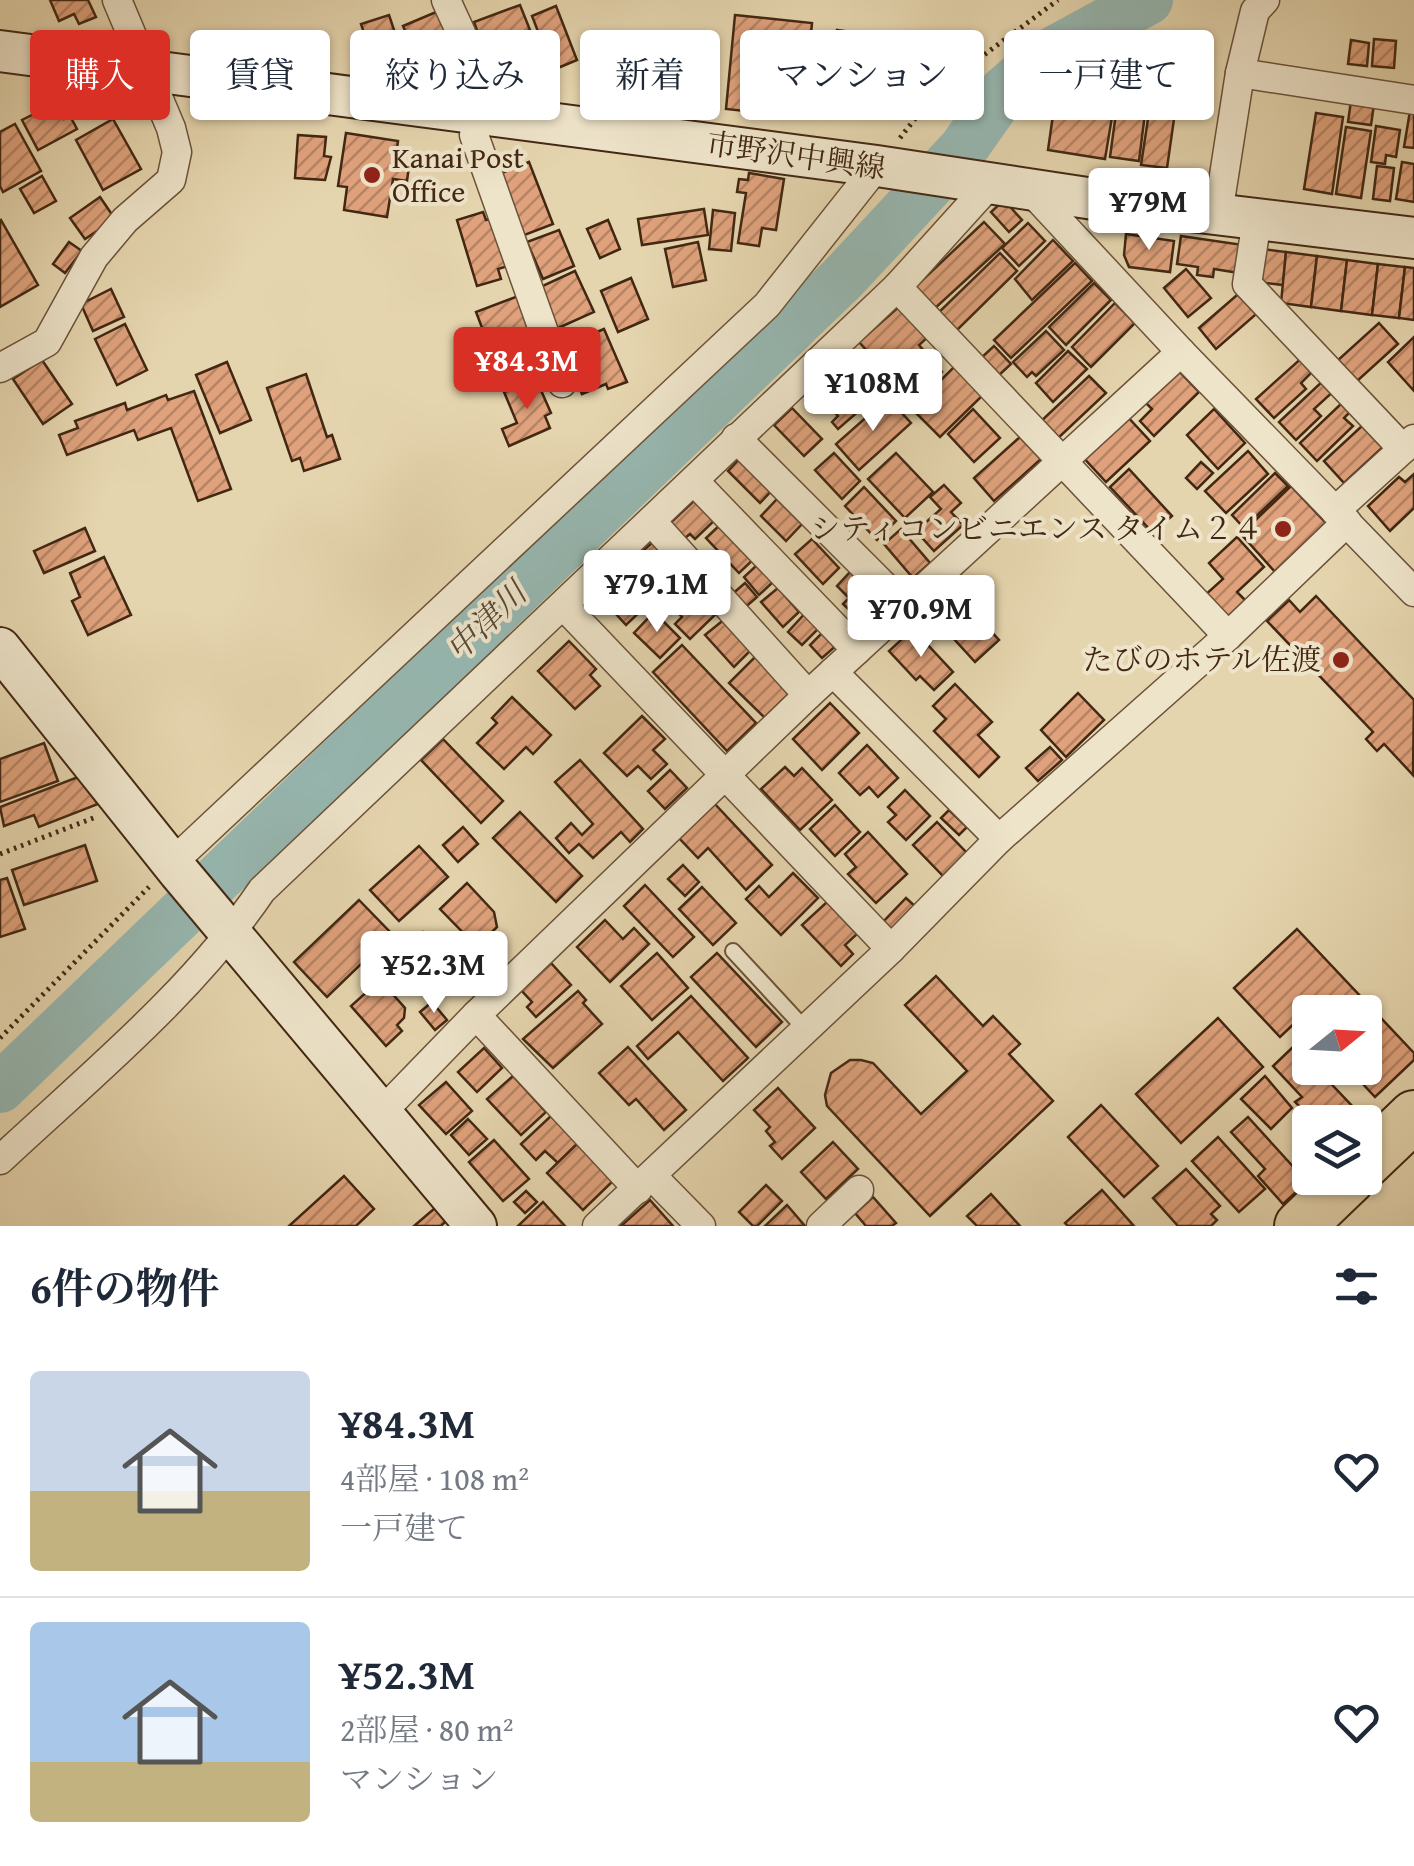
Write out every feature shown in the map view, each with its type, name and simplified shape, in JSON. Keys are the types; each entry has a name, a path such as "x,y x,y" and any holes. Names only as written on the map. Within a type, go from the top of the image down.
{"highway":[{"path":"1382,1147 1414,1116"},
{"path":"1300,1226 1332,1195"}],"main road":[{"name":"市野沢中興線","path":"0,51 30,55"},
{"name":"市野沢中興線","path":"170,72 350,96"},
{"name":"市野沢中興線","path":"526,120 1414,238"},
{"path":"0,648 175,868 476,1226"}],"street":[{"path":"117,0 128,30"},
{"path":"446,0 459,30"},
{"path":"597,1226 891,949 999,840 1228,636 1409,444 1247,284 1238,217 1240,73 1255,10 1264,0"},
{"path":"1240,73 1414,100"},
{"path":"0,368 47,342 94,257 124,220 170,180 178,152 167,120"},
{"path":"478,120 474,135 562,383"},
{"path":"175,868 767,305 884,167"},
{"path":"0,1160 140,1028 262,890 897,288 979,182"},
{"path":"1030,190 1414,592"},
{"path":"897,288 1228,636"},
{"path":"382,1112 476,1015 808,695 1181,352"},
{"path":"736,438 904,606"},
{"path":"694,481 857,650"},
{"path":"652,522 808,695"},
{"path":"563,605 891,949"},
{"path":"833,672 999,840"},
{"path":"476,1015 645,1182 701,1226"},
{"path":"821,1226 858,1190"}],"lane":[{"path":"734,952 806,1030"}],"path":[{"path":"884,167 938,89 1058,0"},
{"path":"0,854 126,805"},
{"path":"0,1038 175,868"}],"building":[{"path":"50,0 88,0 96,17 79,24 74,14 59,21"},
{"path":"520,5 530,30 477,30 474,22"},
{"path":"556,6 577,60 560,67 560,30 537,30 532,16"},
{"path":"441,10 450,30 405,30 403,26"},
{"path":"389,15 394,30 363,30 361,24"},
{"path":"735,15 812,23 811,30 740,30 740,110 726,109"},
{"path":"1374,39 1396,41 1394,68 1372,66"},
{"path":"1351,40 1369,43 1367,66 1348,64"},
{"path":"1351,101 1374,104 1371,125 1348,122"},
{"path":"1414,105 1414,148 1404,147"},
{"path":"1316,113 1343,117 1332,194 1304,189"},
{"path":"30,116 30,120 72,120 77,129 38,150 22,120"},
{"path":"114,120 141,169 103,190 76,140"},
{"path":"1052,120 1112,120 1105,159 1048,150"},
{"path":"1115,120 1144,120 1139,161 1110,157"},
{"path":"1148,120 1174,120 1167,168 1141,165"},
{"path":"15,124 41,171 3,192 0,132"},
{"path":"1376,126 1400,130 1396,157 1386,155 1385,164 1371,162"},
{"path":"1346,127 1371,131 1361,198 1336,194"},
{"path":"346,133 398,141 395,164 409,166 407,181 393,179 387,217 344,210 347,187 338,186"},
{"path":"298,135 326,137 324,156 331,157 325,180 295,178"},
{"path":"529,162 553,224 522,236 499,174"},
{"path":"1402,162 1414,164 1414,202 1396,199"},
{"path":"1377,166 1394,168 1390,201 1373,199"},
{"path":"749,173 784,179 776,230 762,228 759,246 738,243 746,193 737,192 739,179 748,180"},
{"path":"42,176 56,201 34,213 20,189"},
{"path":"100,197 115,219 85,239 70,218"},
{"path":"1004,200 1022,220 1009,232 991,212"},
{"path":"704,209 708,235 642,245 638,219"},
{"path":"713,210 735,213 731,251 709,249"},
{"path":"483,212 486,220 493,218 508,266 498,269 501,279 477,286 457,220"},
{"path":"608,220 620,249 600,258 587,229"},
{"path":"0,221 38,285 0,307"},
{"path":"984,222 1005,244 932,311 913,289"},
{"path":"1028,223 1045,241 1019,266 1002,248"},
{"path":"559,230 574,266 543,279 527,242"},
{"path":"1126,234 1174,241 1170,272 1129,267 1124,255"},
{"path":"1181,236 1243,245 1239,273 1214,269 1213,277 1197,275 1198,267 1177,264"},
{"path":"1053,240 1073,261 1032,300 1015,279"},
{"path":"69,242 82,251 65,273 53,264"},
{"path":"698,242 706,280 673,287 665,249"},
{"path":"1262,249 1286,252 1283,285 1257,282"},
{"path":"1286,252 1317,256 1311,307 1281,303"},
{"path":"1000,253 1017,271 953,334 935,316"},
{"path":"1317,256 1347,260 1341,311 1311,307"},
{"path":"1347,260 1378,264 1372,315 1341,311"},
{"path":"1075,263 1092,281 1011,358 994,340"},
{"path":"1378,264 1405,267 1399,318 1372,315"},
{"path":"1405,267 1414,268 1414,320 1399,318"},
{"path":"1186,269 1211,298 1188,317 1164,288"},
{"path":"575,271 594,312 556,329 538,288"},
{"path":"631,278 648,319 618,332 601,291"},
{"path":"1094,283 1111,300 1066,345 1049,327"},
{"path":"111,289 124,317 93,331 81,304"},
{"path":"1244,289 1262,309 1216,349 1199,328"},
{"path":"521,295 534,329 489,346 476,312"},
{"path":"1115,303 1135,323 1091,367 1072,347"},
{"path":"902,304 930,335 919,345 942,372 912,400 859,342"},
{"path":"1379,323 1398,344 1356,382 1337,361"},
{"path":"125,324 147,370 117,385 95,339"},
{"path":"604,329 627,382 608,389 606,384 582,394 562,347"},
{"path":"1046,331 1064,350 1036,376 1032,372 1027,377 1013,362"},
{"path":"1414,337 1414,391 1388,362"},
{"path":"994,346 1011,364 997,377 980,359"},
{"path":"1068,351 1087,369 1053,402 1036,383"},
{"path":"1305,355 1316,368 1301,383 1306,389 1274,418 1256,399"},
{"path":"42,360 72,404 43,424 13,379"},
{"path":"227,362 251,420 220,433 196,375"},
{"path":"956,365 984,394 940,437 912,409"},
{"path":"1174,366 1199,392 1154,436 1140,421 1152,409 1141,398"},
{"path":"864,368 883,390 838,429 832,422 838,416 819,395 848,370 853,377"},
{"path":"306,374 327,437 332,435 340,459 304,471 300,458 292,461 267,388"},
{"path":"1089,376 1106,393 1055,441 1039,423"},
{"path":"1326,378 1336,389 1314,409 1321,416 1296,440 1279,422"},
{"path":"536,379 551,413 545,416 550,428 509,446 502,429 517,423 504,392"},
{"path":"194,391 231,489 198,501 171,428 138,440 134,430 67,455 59,435 78,428 75,421 125,403 127,410 166,395 168,400"},
{"path":"888,398 911,423 859,470 836,444"},
{"path":"1345,400 1353,409 1344,418 1353,426 1317,461 1300,443"},
{"path":"792,408 822,439 804,456 774,425"},
{"path":"973,409 1000,438 974,462 948,434"},
{"path":"1214,409 1245,443 1218,469 1187,435"},
{"path":"1125,414 1150,441 1106,482 1081,455"},
{"path":"1363,425 1383,447 1344,483 1324,461"},
{"path":"1020,437 1041,459 994,501 974,478"},
{"path":"1248,451 1268,474 1226,513 1205,491"},
{"path":"834,453 860,481 842,499 815,470"},
{"path":"896,453 933,492 905,518 868,479"},
{"path":"742,456 774,488 760,503 728,471"},
{"path":"1201,462 1213,473 1197,489 1186,478"},
{"path":"1129,469 1172,516 1153,533 1110,487"},
{"path":"1275,473 1288,486 1244,528 1232,515"},
{"path":"1414,474 1414,508 1390,531 1368,506 1399,477 1405,482"},
{"path":"944,485 961,503 951,512 963,525 934,551 916,531 941,509 930,497"},
{"name":"シティコンビニエンス タイム２４","path":"1291,486 1326,523 1275,572 1241,534"},
{"path":"864,487 896,521 877,540 845,506"},
{"path":"697,498 716,519 695,539 690,534 680,542 666,527"},
{"path":"777,499 802,524 786,541 761,516"},
{"path":"723,522 756,557 739,573 706,538"},
{"path":"85,528 95,551 44,573 34,551"},
{"path":"901,529 930,563 913,578 884,544"},
{"path":"1237,537 1264,567 1237,592 1246,601 1225,621 1204,596 1223,579 1209,563"},
{"path":"812,539 839,568 823,584 795,554"},
{"path":"655,540 674,561 643,590 623,569"},
{"path":"104,557 131,615 88,635 72,601 80,597 70,573"},
{"path":"675,565 719,611 690,639 675,624 682,617 653,587"},
{"path":"757,565 773,582 759,595 744,577"},
{"path":"615,572 647,605 626,625 595,591"},
{"path":"850,572 881,602 862,622 843,604 849,598 837,586"},
{"path":"745,583 757,597 742,610 730,596"},
{"path":"948,585 999,640 975,662 924,606"},
{"path":"778,588 799,612 783,627 761,602"},
{"name":"たびのホテル佐渡","path":"1316,596 1414,700 1413,775 1384,744 1377,751 1366,739 1373,732 1267,621 1289,600 1300,612"},
{"path":"808,610 822,625 802,645 788,632"},
{"path":"654,612 680,638 660,658 634,633"},
{"path":"726,618 752,649 734,667 705,635"},
{"path":"913,629 953,672 934,690 920,676 916,680 889,651"},
{"path":"825,630 838,644 822,658 810,645"},
{"path":"569,641 596,669 590,675 600,686 575,709 538,671"},
{"path":"682,645 756,723 727,751 653,672"},
{"path":"756,656 791,692 765,718 729,683"},
{"path":"955,684 992,722 978,735 999,757 979,777 934,731 946,719 933,706"},
{"path":"1078,693 1104,720 1066,757 1041,730"},
{"path":"512,697 551,735 533,754 526,747 504,769 477,743 497,723 492,718"},
{"path":"830,703 859,733 822,770 793,739"},
{"path":"642,716 665,739 653,750 667,764 651,779 638,766 627,776 604,753"},
{"path":"443,739 503,801 481,823 421,760"},
{"path":"44,743 58,781 0,802 0,759"},
{"path":"867,745 898,778 878,797 869,787 860,795 839,773"},
{"path":"1050,747 1062,760 1038,781 1026,768"},
{"path":"580,760 643,829 630,842 621,832 593,858 579,844 569,853 556,838 571,823 582,835 593,824 555,782"},
{"path":"785,767 794,776 802,768 832,800 800,830 761,789"},
{"path":"670,770 687,788 665,809 648,791"},
{"path":"78,777 98,804 39,827 34,815 4,826 0,807"},
{"path":"905,790 930,816 906,840 888,822 896,815 888,807"},
{"path":"714,803 772,865 746,890 708,848 698,858 678,837"},
{"path":"835,805 860,832 835,856 810,829"},
{"path":"949,810 967,827 959,835 941,818"},
{"path":"520,812 582,876 556,902 493,838"},
{"path":"937,822 967,853 943,876 913,845"},
{"path":"463,827 478,844 458,862 443,845"},
{"path":"868,832 907,874 876,903 848,874 856,867 845,854"},
{"path":"85,845 97,881 24,905 12,870"},
{"path":"419,846 448,877 399,921 370,890"},
{"path":"683,865 699,882 685,896 668,879"},
{"path":"793,873 818,898 781,935 746,899 759,886 769,897"},
{"path":"7,878 25,929 0,937 0,880"},
{"path":"467,883 494,912 497,927 489,935 493,941 482,952 440,909"},
{"path":"645,885 694,937 673,957 624,906"},
{"path":"702,887 736,923 713,945 679,909"},
{"path":"906,898 917,908 893,933 882,923"},
{"path":"359,900 392,934 327,997 294,962"},
{"path":"827,902 857,934 845,945 853,954 841,966 802,925"},
{"path":"605,920 623,939 634,928 649,944 610,982 577,947"},
{"path":"1297,929 1359,995 1292,995 1292,1026 1280,1037 1234,988"},
{"path":"423,932 447,958 448,968 441,975 447,981 429,997 394,959"},
{"path":"657,953 688,988 652,1020 621,986"},
{"path":"717,953 782,1022 756,1047 691,977"},
{"path":"479,957 495,974 486,983 469,966"},
{"path":"551,963 571,985 536,1017 527,1007 532,1002 521,990"},
{"path":"936,976 983,1026 993,1016 1020,1044 1009,1054 1053,1101 930,1216 827,1106 825,1095 831,1073 850,1060 861,1060 873,1063 921,1114 967,1071 905,1005"},
{"path":"380,980 405,1008 404,1018 397,1025 402,1031 386,1046 351,1006"},
{"path":"578,991 586,1000 583,1003 602,1024 553,1068 523,1039"},
{"path":"691,996 748,1058 723,1081 678,1032 648,1059 637,1046"},
{"path":"432,1002 447,1020 435,1030 420,1012"},
{"path":"1218,1018 1263,1067 1181,1143 1136,1094"},
{"path":"1382,1019 1414,1053 1414,1060 1375,1097 1364,1085 1382,1085"},
{"path":"628,1047 686,1110 664,1130 636,1099 629,1105 599,1073"},
{"path":"484,1048 502,1068 477,1092 458,1072"},
{"path":"1292,1048 1292,1085 1332,1085 1351,1105 1298,1105 1295,1102 1302,1097 1273,1066"},
{"path":"513,1076 546,1112 521,1135 487,1099"},
{"path":"1265,1076 1292,1108 1271,1129 1241,1099"},
{"path":"446,1082 472,1111 446,1134 419,1105"},
{"path":"778,1088 815,1128 782,1159 770,1146 775,1142 766,1131 770,1127 754,1110"},
{"path":"1101,1105 1158,1166 1124,1197 1068,1137"},
{"path":"552,1115 579,1142 558,1163 545,1151 536,1160 521,1144"},
{"path":"1248,1117 1292,1165 1293,1195 1283,1204 1258,1176 1265,1169 1231,1132"},
{"path":"468,1119 487,1139 469,1155 451,1135"},
{"path":"1218,1137 1265,1189 1239,1212 1192,1161"},
{"path":"494,1140 529,1179 503,1201 469,1162"},
{"path":"579,1142 614,1180 583,1210 547,1173"},
{"path":"833,1142 858,1169 826,1199 801,1172"},
{"path":"1186,1169 1220,1206 1211,1214 1217,1220 1211,1226 1178,1226 1153,1198"},
{"path":"344,1176 374,1209 356,1226 289,1226"},
{"path":"766,1185 782,1201 753,1226 739,1212"},
{"path":"1102,1190 1134,1226 1065,1223"},
{"path":"526,1191 537,1202 525,1213 514,1202"},
{"path":"991,1194 1020,1226 977,1226 967,1216"},
{"path":"873,1197 896,1223 866,1226 855,1213"},
{"path":"650,1200 673,1226 621,1226"},
{"path":"543,1202 565,1226 518,1226"},
{"path":"787,1205 805,1226 765,1226"},
{"path":"435,1208 446,1221 441,1226 414,1226"}],"waterway":[{"name":"中津川","path":"0,1088 843,278 963,149 1003,92 1043,57 1148,0"}],"place":[{"name":"Kanai Post Office","path":"372,175"},
{"name":"シティコンビニエンス タイム２４","path":"1283,529"},
{"name":"たびのホテル佐渡","path":"1341,660"}]}
